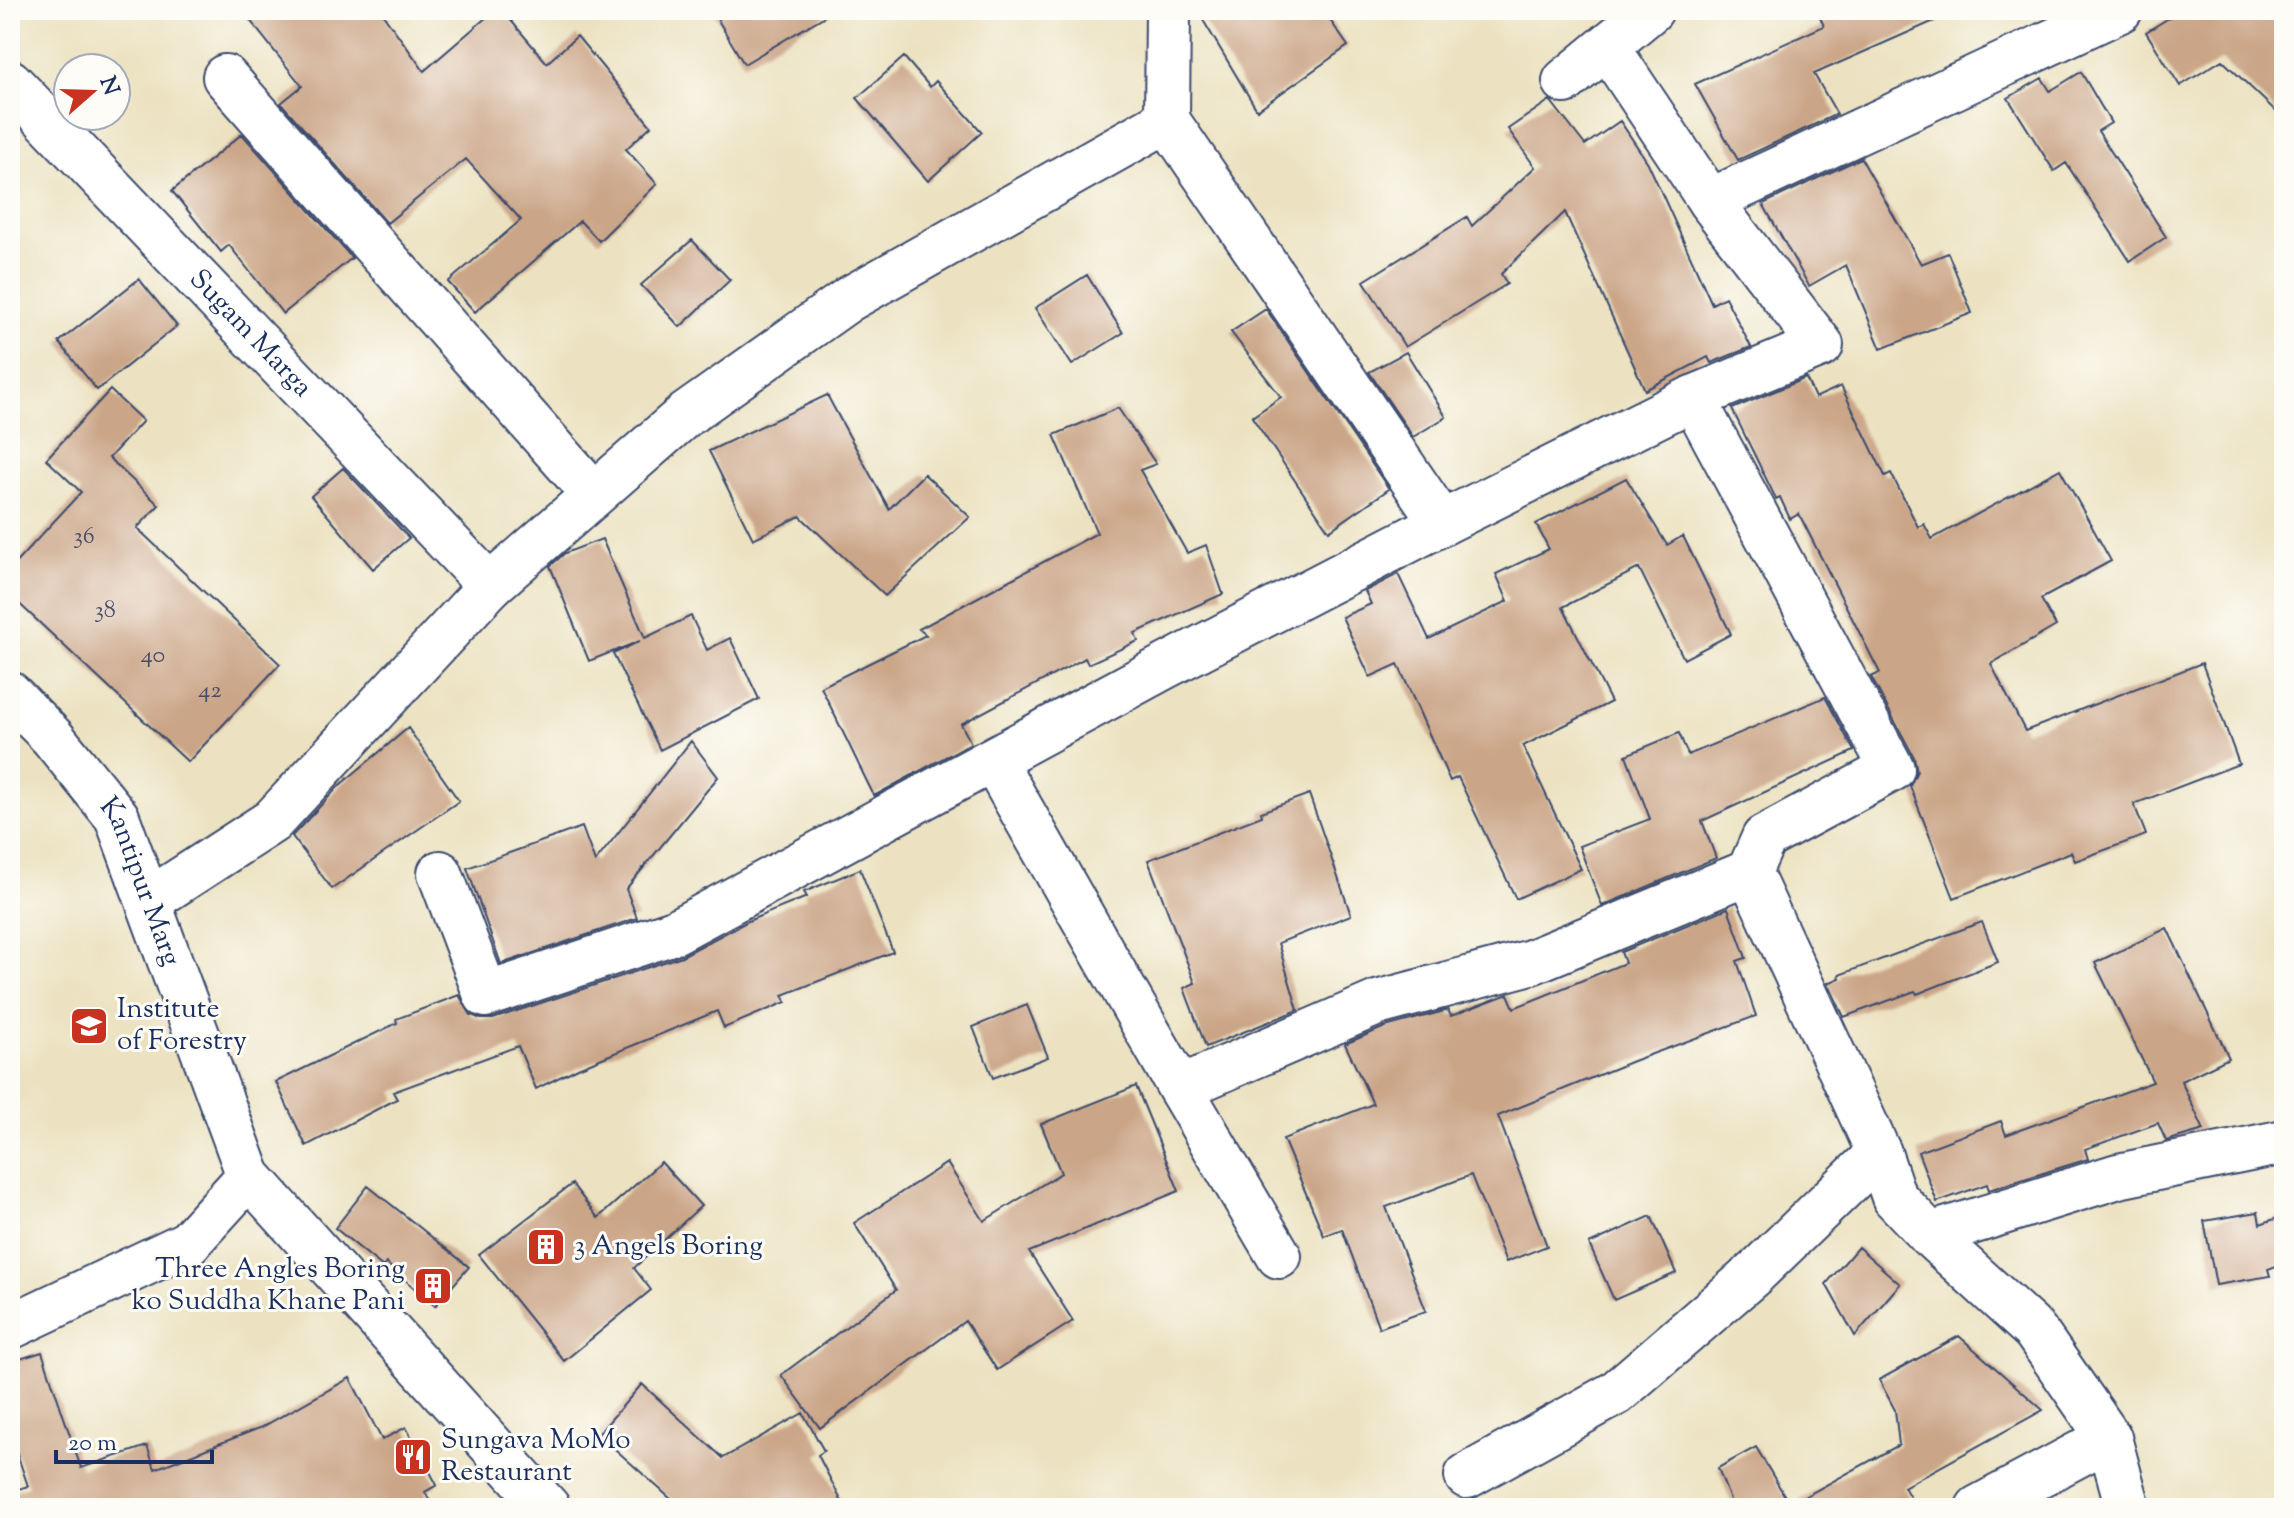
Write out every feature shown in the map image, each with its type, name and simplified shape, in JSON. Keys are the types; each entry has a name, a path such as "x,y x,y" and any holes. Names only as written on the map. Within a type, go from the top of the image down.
{"street":[{"path":"1168,10 1167,120 1442,523"},
{"path":"1565,81 1651,10"},
{"path":"1710,201 2120,10"},
{"path":"440,873 486,995 674,932 1442,523 1693,398 1821,345 1710,201 1608,48"},
{"path":"225,77 593,493"},
{"name":"Sugam Marga","path":"10,82 490,586"},
{"path":"150,900 272,821 490,586 684,416 849,299 1167,120"},
{"path":"1180,1088 1377,1003 1531,962 1749,872 1764,838 1892,769 1693,398"},
{"name":"Kantipur Marg","path":"10,694 52,737 117,817 249,1176 548,1508"},
{"path":"993,760 1279,1256"},
{"path":"1749,872 1879,1153 1894,1197 1930,1235 2035,1331 2109,1438 2128,1508"},
{"path":"1930,1235 2118,1176 2284,1142"},
{"path":"1467,1476 1616,1393 1756,1272 1879,1153"},
{"path":"10,1327 188,1243 249,1176"},
{"path":"1978,1508 2109,1438"}],"building":[{"path":"242,10 380,10 424,71 495,10 502,10 547,63 577,36 651,126 626,149 657,184 599,241 580,221 475,312 448,282 521,220 466,159 387,223 281,103 302,86"},
{"path":"712,10 835,10 744,64"},
{"path":"1197,10 1323,10 1348,46 1257,110"},
{"path":"1817,10 1959,10 1814,74 1837,114 1738,160 1695,84 1824,26"},
{"path":"2182,10 2284,10 2284,119 2222,60 2180,86 2146,32"},
{"path":"904,57 930,87 936,81 982,132 928,181 857,98"},
{"path":"2081,72 2111,123 2098,131 2166,237 2130,261 2066,163 2054,171 2008,98 2042,78 2050,91"},
{"path":"1550,100 1585,145 1620,121 1648,163 1712,304 1725,297 1751,347 1711,363 1708,357 1645,390 1565,212 1501,274 1507,284 1405,347 1364,281 1467,217 1472,226 1535,167 1508,129"},
{"path":"242,134 352,258 283,314 229,245 221,252 172,191"},
{"path":"1861,158 1921,264 1948,253 1972,313 1881,349 1846,265 1809,286 1763,204"},
{"path":"692,240 730,280 680,327 641,285"},
{"path":"1087,275 1123,333 1072,365 1035,308"},
{"path":"139,279 177,326 97,390 59,342"},
{"path":"1266,309 1389,489 1329,531 1252,417 1281,397 1231,332"},
{"path":"1406,352 1446,417 1413,437 1369,372"},
{"path":"1806,378 1815,398 1841,386 1885,476 1891,473 1918,527 1924,524 1932,539 2060,469 2111,561 2041,599 2056,626 1991,664 2025,731 2202,663 2239,764 2134,804 2146,835 2075,861 2071,852 1954,898 1910,786 1917,771 1914,757 1871,677 1880,673 1799,514 1790,519 1780,497 1776,499 1732,409"},
{"path":"110,390 143,421 109,458 159,505 137,528 280,664 188,762 10,595 10,569 81,492 46,459"},
{"path":"827,395 889,509 924,474 970,517 885,596 800,516 753,539 709,451"},
{"path":"1118,408 1156,464 1140,470 1187,553 1206,545 1223,594 1135,633 1138,641 1088,664 1085,658 961,724 971,743 874,796 821,687 926,635 919,629 1097,533 1054,435"},
{"path":"343,468 409,538 373,569 311,496"},
{"path":"1626,478 1667,545 1683,536 1731,634 1684,659 1639,568 1563,607 1611,702 1523,746 1581,869 1516,899 1458,777 1450,781 1398,664 1370,677 1342,617 1371,604 1365,591 1398,574 1429,639 1508,601 1496,574 1549,549 1536,524"},
{"path":"602,539 645,638 691,616 707,650 730,638 759,699 660,750 613,654 640,641 589,661 550,566 565,553"},
{"path":"1825,697 1854,751 1702,821 1716,858 1602,906 1579,846 1650,819 1626,755 1679,733 1688,755"},
{"path":"408,728 459,801 332,889 292,836 340,785"},
{"path":"691,741 718,777 626,889 637,918 501,964 467,868 582,827 595,862"},
{"path":"1309,794 1351,915 1278,943 1298,1010 1206,1047 1184,988 1195,983 1148,860 1262,816 1261,812"},
{"path":"860,869 893,952 783,995 786,1002 724,1028 717,1011 578,1068 536,1089 518,1046 393,1092 397,1099 306,1146 276,1082 397,1023 396,1019 459,995 471,1015 493,1019 682,956 748,921 807,897 804,892"},
{"path":"1728,908 1746,958 1737,961 1756,1016 1633,1061 1498,1116 1547,1246 1506,1262 1471,1175 1386,1207 1426,1311 1379,1328 1342,1229 1324,1236 1283,1139 1373,1104 1345,1044 1385,1027 1448,1010 1451,1016 1508,994 1514,1008 1625,963 1621,952"},
{"path":"1982,922 1998,962 1917,994 1915,991 1844,1017 1828,983 1840,978 1839,975"},
{"path":"2167,928 2229,1058 2181,1081 2204,1130 2166,1141 2158,1123 2085,1149 2088,1159 1989,1190 1987,1184 1937,1202 1918,1152 2001,1121 2006,1135 2153,1082 2095,963"},
{"path":"1027,1005 1048,1057 993,1078 973,1027"},
{"path":"1136,1086 1179,1191 1029,1252 1073,1321 997,1370 965,1321 820,1428 781,1375 896,1290 854,1223 947,1163 984,1221 1061,1173 1041,1124"},
{"path":"661,1162 701,1206 634,1268 651,1290 564,1361 479,1255 572,1184 598,1218"},
{"path":"368,1186 469,1267 435,1306 386,1263 383,1267 335,1228"},
{"path":"2258,1212 2260,1224 2284,1216 2284,1263 2268,1269 2270,1276 2216,1285 2204,1221"},
{"path":"1651,1216 1676,1273 1614,1300 1589,1244"},
{"path":"1858,1247 1900,1284 1855,1336 1826,1284"},
{"path":"1959,1336 2043,1410 1904,1487 1916,1508 1733,1508 1718,1468 1756,1447 1790,1505 1899,1445 1895,1410 1879,1380"},
{"path":"42,1352 81,1468 147,1446 155,1469 262,1427 350,1378 382,1440 406,1427 437,1485 425,1492 433,1508 10,1508 10,1492 28,1486 10,1433 10,1362"},
{"path":"642,1384 723,1458 803,1413 824,1451 818,1455 845,1508 681,1508 598,1434"}],"place":[{"name":"Institute of Forestry","path":"89,1026"},
{"name":"3 Angels Boring","path":"546,1247"},
{"name":"Three Angles Boring ko Suddha Khane Pani","path":"433,1286"},
{"name":"Sungava MoMo Restaurant","path":"413,1457"}]}
